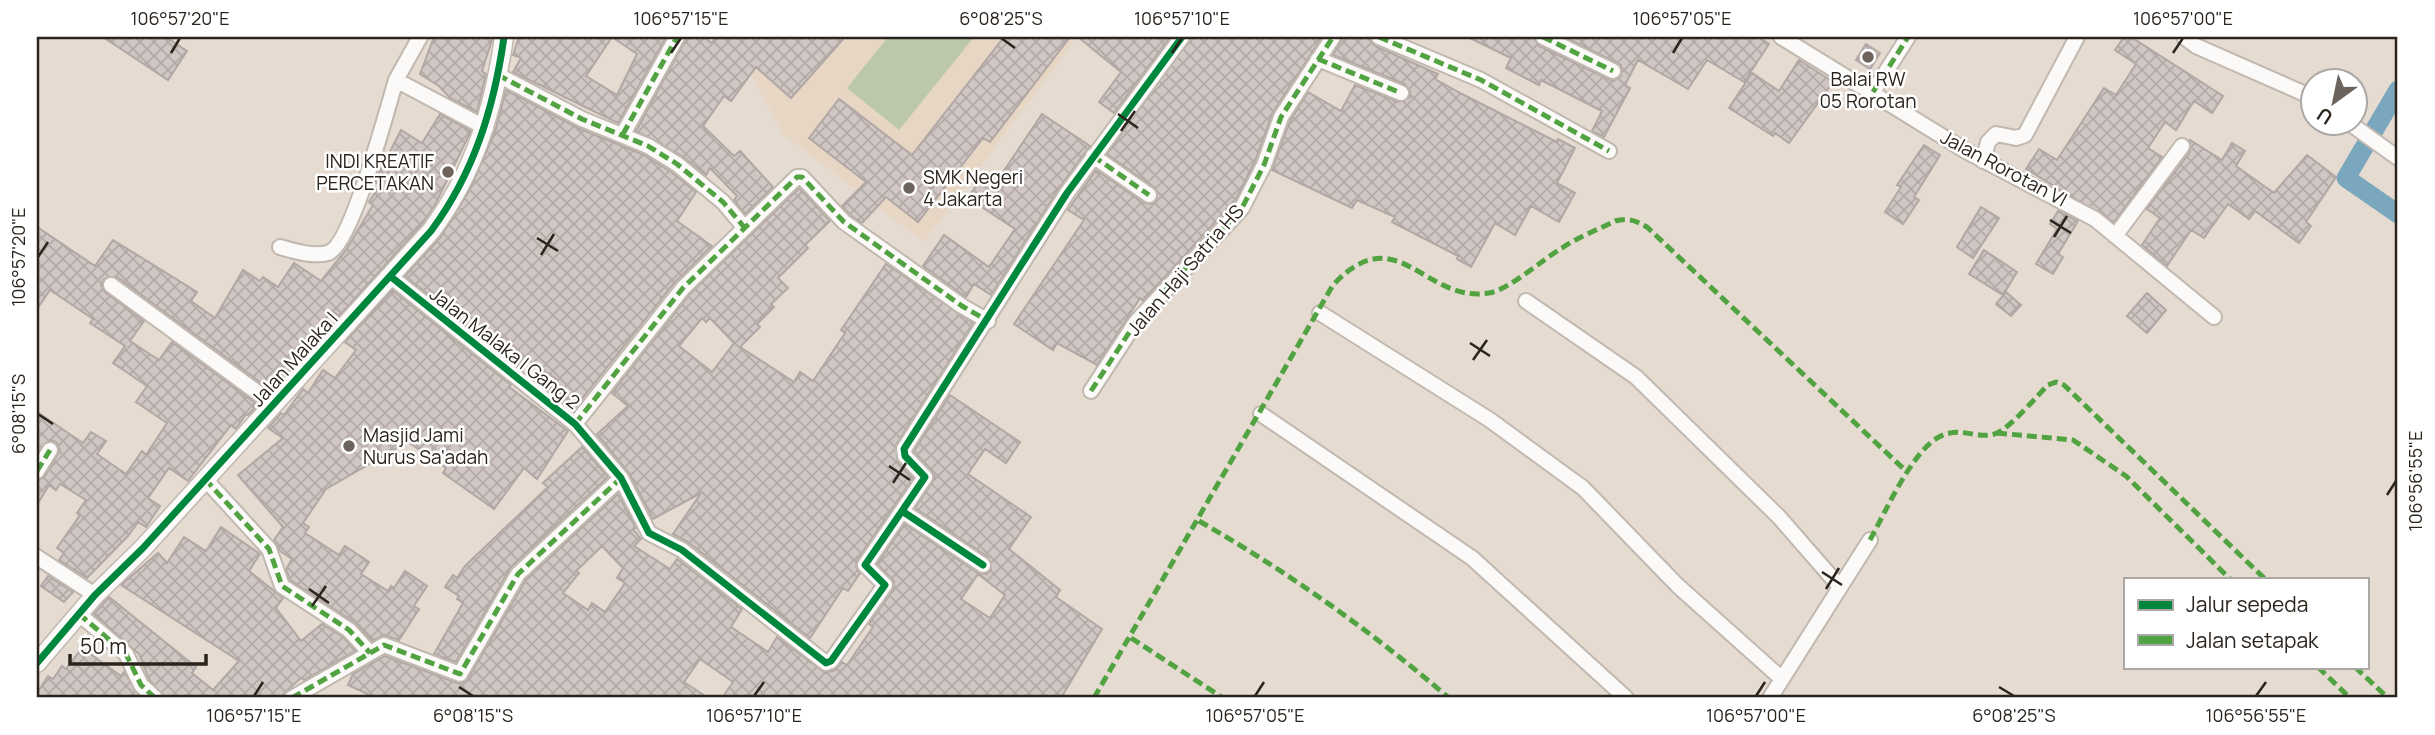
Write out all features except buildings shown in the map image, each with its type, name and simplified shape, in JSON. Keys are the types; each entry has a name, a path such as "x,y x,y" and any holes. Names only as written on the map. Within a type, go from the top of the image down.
{"street":[{"path":"280,247 302,253 328,253 338,246 357,207 399,82 420,37"},
{"name":"Jalan Malaka I","path":"37,663 95,595 205,479 452,204 486,128 504,37"},
{"path":"623,134 677,37"},
{"path":"983,565 902,511 925,477 905,456 904,449 988,321 1067,193 1182,37"},
{"name":"Jalan Haji Satria HS","path":"1091,391 1136,322 1241,208 1264,165 1281,117 1333,37"},
{"path":"1379,37 1480,80 1609,151"},
{"path":"1543,37 1613,71"},
{"name":"Jalan Rorotan VI","path":"1781,37 1983,161 2048,196 2071,204 2115,236 2214,317"},
{"path":"1873,92 1908,37"},
{"path":"1983,161 1988,142 1996,134 2017,138 2025,135 2077,37"},
{"path":"2184,37 2196,46 2298,91"},
{"path":"1318,59 1401,93"},
{"path":"498,75 582,119 623,134 677,164 723,202 744,228"},
{"path":"399,82 486,128"},
{"path":"2367,136 2398,158"},
{"path":"2115,236 2182,146"},
{"path":"1094,156 1149,195"},
{"path":"576,424 683,288 797,177 802,177 844,222 962,306 988,321"},
{"name":"Jalan Malaka I Gang 2","path":"390,276 576,424 621,478 649,533 682,550 827,663 885,585 865,565 902,511"},
{"path":"111,285 273,404"},
{"path":"1526,301 1636,377 1779,517 1840,587"},
{"path":"1320,313 1490,420 1583,488 1678,586 1783,679"},
{"path":"1261,414 1472,558 1626,698"},
{"path":"37,471 50,450"},
{"path":"292,698 384,645 460,674 518,574 621,478"},
{"path":"205,479 269,549 282,586 349,630 374,650"},
{"path":"1770,698 1870,540"},
{"path":"37,557 95,595"},
{"path":"79,614 126,654 141,684 155,698"}],"shaded area":[{"name":"SMK Negeri 4 Jakarta","path":"754,37 1077,37 924,242 783,134 743,58"}],"green space":[{"path":"888,37 974,37 899,130 847,88"}],"waterway":[{"path":"2398,90 2346,178 2398,214"}],"marked path":[{"path":"623,134 677,37"},
{"path":"1091,391 1136,322 1242,208 1264,165 1281,117 1333,37"},
{"path":"1379,37 1481,80 1609,151"},
{"path":"1543,37 1613,71"},
{"path":"1873,92 1908,37"},
{"path":"1318,59 1401,93"},
{"path":"498,75 582,119 648,146 677,164 723,202 744,227"},
{"path":"1093,156 1149,195"},
{"path":"575,424 683,288 797,177 802,177 844,222 962,306 988,321"},
{"path":"1094,698 1333,285 1356,266 1376,259 1394,260 1446,287 1466,293 1489,293 1526,274 1581,237 1615,221 1635,221 1647,227 1907,472"},
{"path":"1870,540 1909,469 1929,444 1939,437 1955,432 1983,435 1997,433 2048,385 2056,382 2064,385 2264,578"},
{"path":"1997,433 2073,440 2126,476 2229,578"},
{"path":"37,471 50,450"},
{"path":"292,698 384,645 460,674 518,574 621,478"},
{"path":"205,479 269,549 282,586 349,630 370,653"},
{"path":"1199,521 1328,604 1390,649 1449,698"},
{"path":"79,614 126,654 141,685 155,698"},
{"path":"1131,638 1223,698"},
{"path":"2319,668 2350,698"},
{"path":"2356,668 2388,698"}],"cycle path":[{"path":"37,663 95,595 143,548 431,231 459,186 480,139 494,89 504,37"},
{"path":"983,565 902,511 925,477 905,456 904,449 1067,193 1182,37"},
{"path":"390,276 575,424 621,478 649,533 682,550 826,663 831,661 885,585 865,565 902,511"}],"place":[{"name":"Balai RW 05 Rorotan","path":"1868,57"},
{"name":"INDI KREATIF PERCETAKAN","path":"448,172"},
{"name":"SMK Negeri 4 Jakarta","path":"909,188"},
{"name":"Masjid Jami Nurus Sa'adah","path":"349,446"}]}
